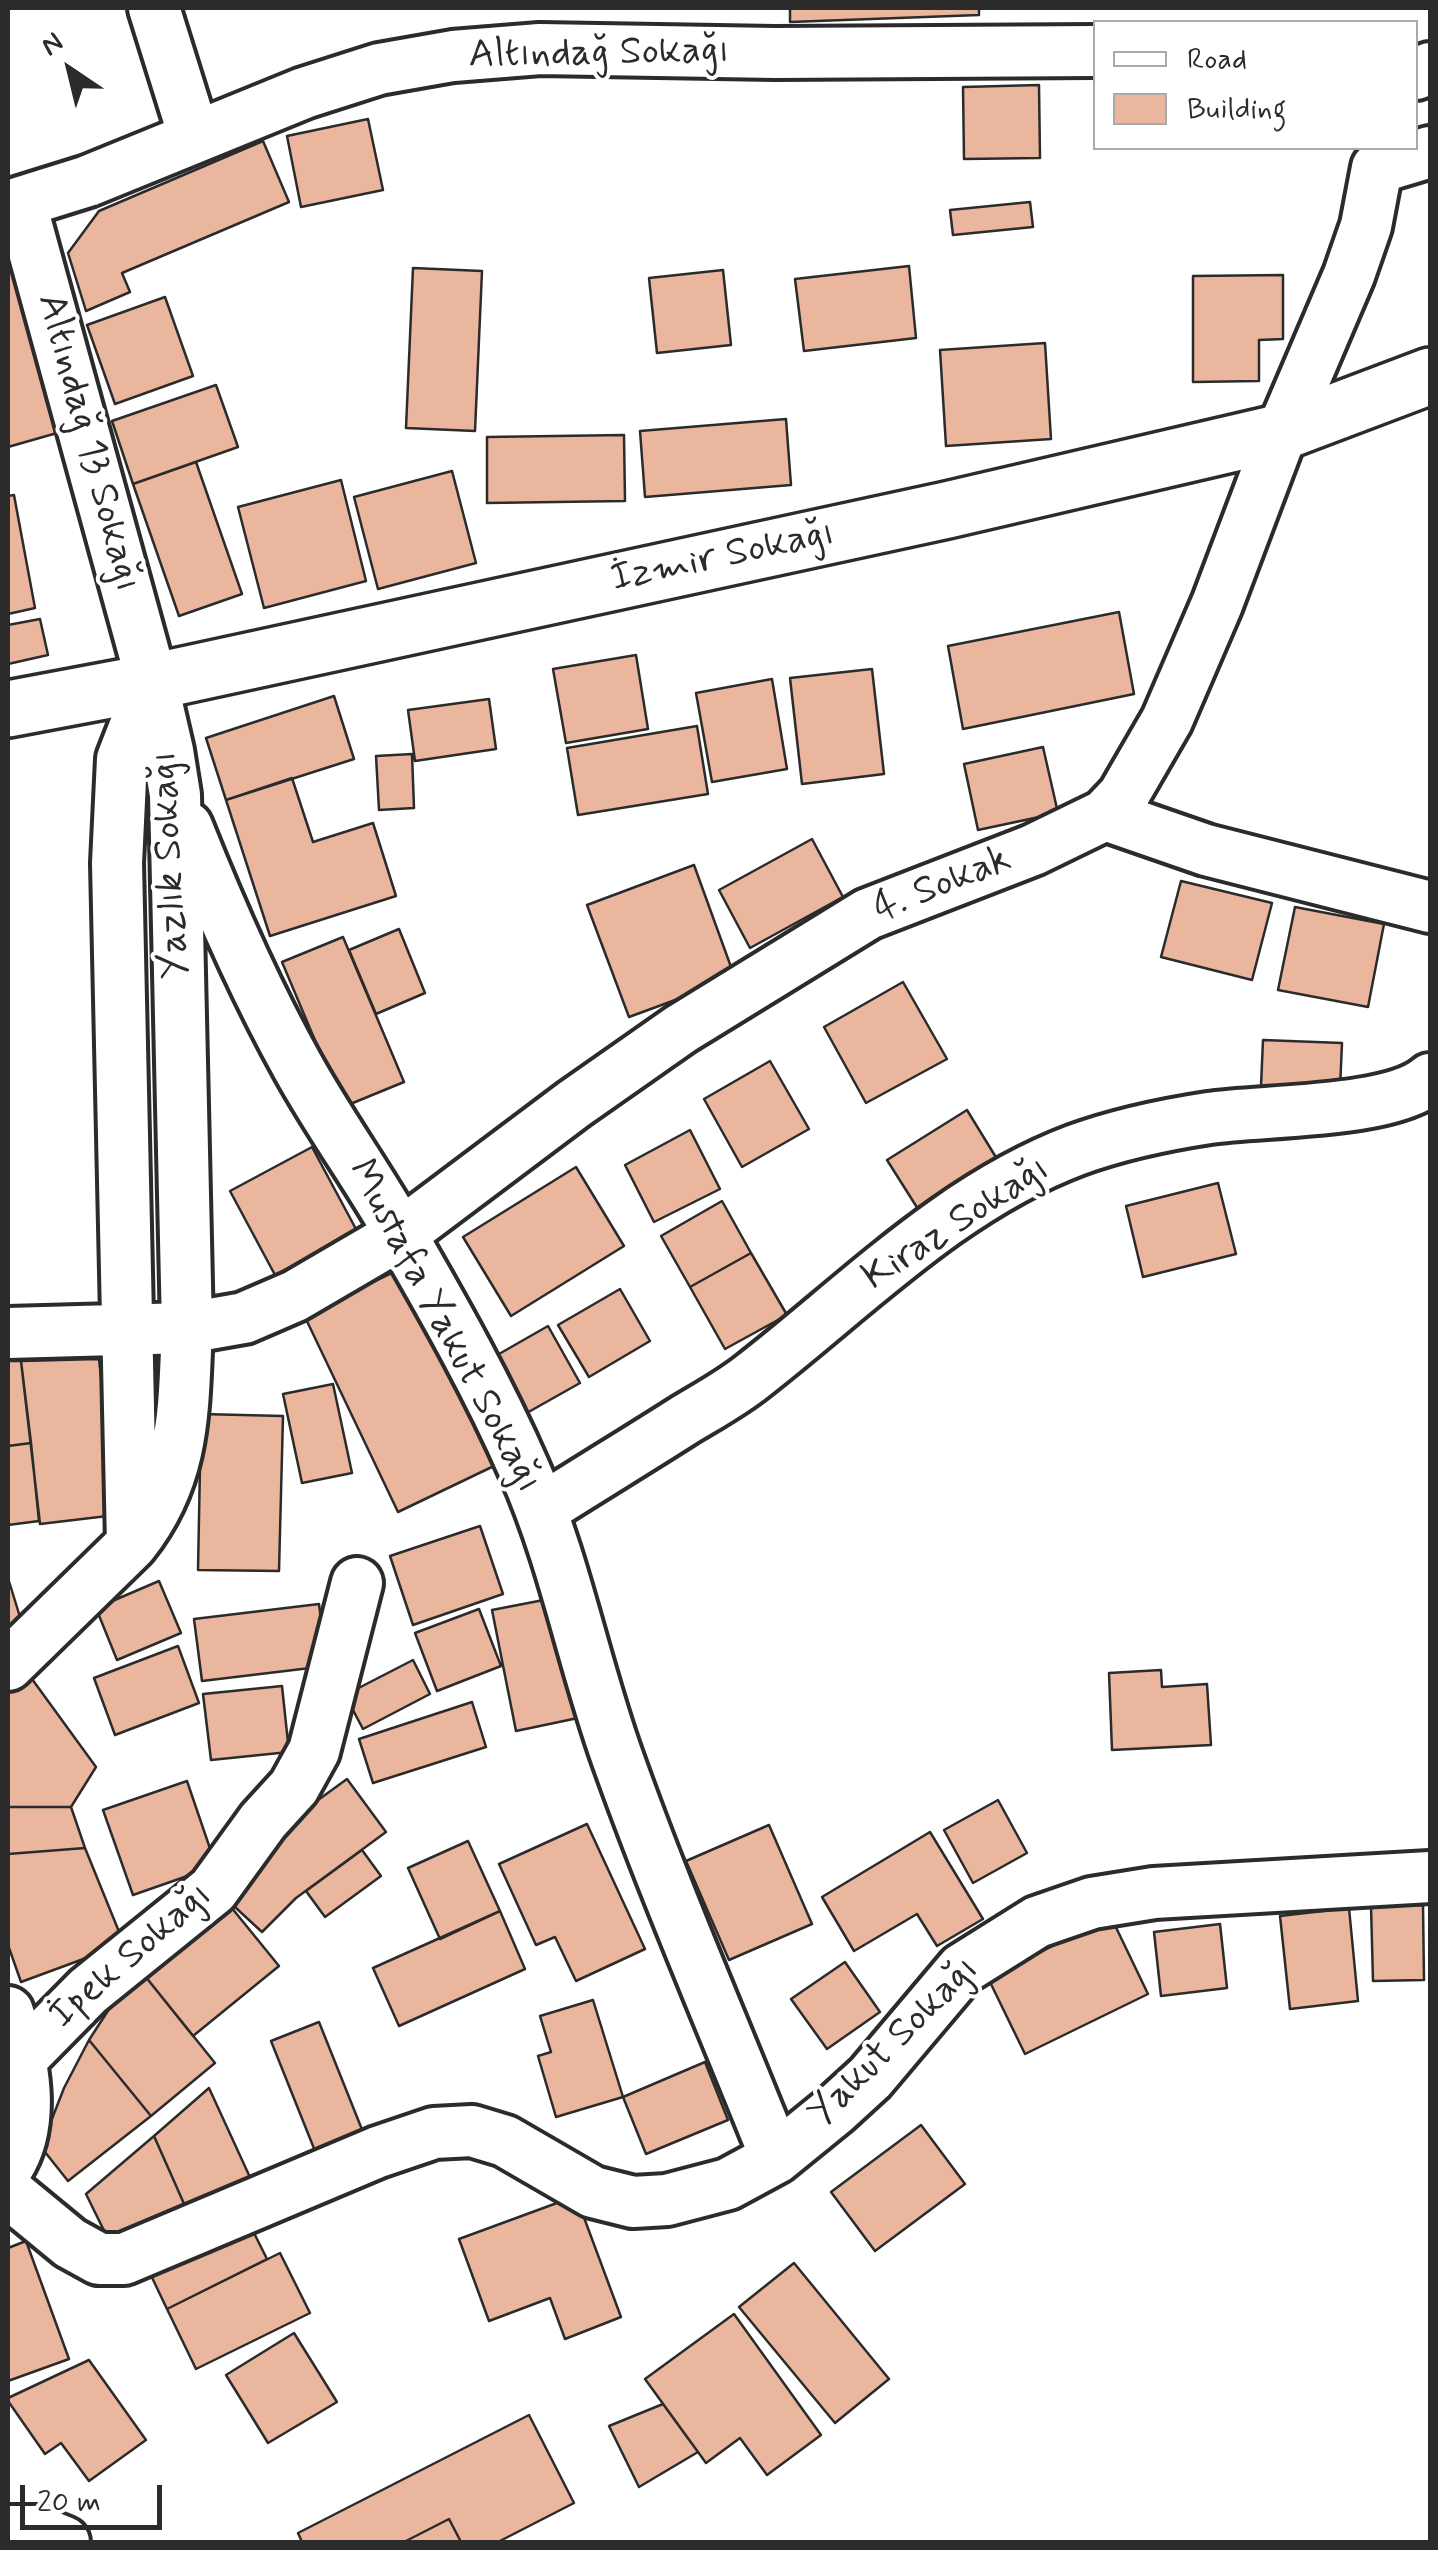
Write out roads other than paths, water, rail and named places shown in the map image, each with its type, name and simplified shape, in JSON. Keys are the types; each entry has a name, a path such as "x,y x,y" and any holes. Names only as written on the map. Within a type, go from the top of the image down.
{"street":[{"path":"154,8 194,136"},
{"name":"Altındağ Sokağı","path":"14,205 88,181 194,136 360,75 454,56 540,49 775,53 1093,50"},
{"path":"1372,158 1430,152"},
{"name":"4. Sokak","path":"8,1333 187,1328 244,1318 294,1296 401,1234 620,1072 809,948 868,914 1033,850 1105,815 1123,796 1166,720 1217,604 1282,432 1349,275 1366,226 1372,158"},
{"name":"Altındağ 13 Sokağı","path":"14,205 152,682"},
{"name":"İzmir Sokağı","path":"8,709 152,682 948,510 1282,432 1430,376"},
{"name":"Yazlık Sokağı","path":"8,1664 151,1521 177,1456 187,1328 175,795 152,682"},
{"name":"Yazlık Sokağı","path":"132,1544 119,785 122,759 152,682"},
{"name":"Mustafa Yakut Sokağı","path":"175,795 231,938 299,1069 401,1234 490,1396 541,1510 618,1760 776,2158"},
{"path":"1105,815 1206,850 1430,907"},
{"name":"Kiraz Sokağı","path":"541,1510 751,1378 926,1234 1008,1184 1072,1152 1138,1129 1366,1102 1418,1090 1430,1079"},
{"name":"İpek Sokağı","path":"20,2060 88,1991 213,1890 263,1821 294,1787 314,1751 358,1583"},
{"name":"Yakut Sokağı","path":"8,2192 70,2243 100,2258 124,2258 378,2152 434,2133 472,2131 505,2141 593,2192 633,2202 667,2200 728,2184 776,2158 870,2078 962,1969 1037,1922 1092,1903 1154,1892 1430,1877"},
{"path":"8,2012 20,2060 25,2104 20,2138 8,2166"},
{"path":"8,2532 38,2531 64,2542"}]}
